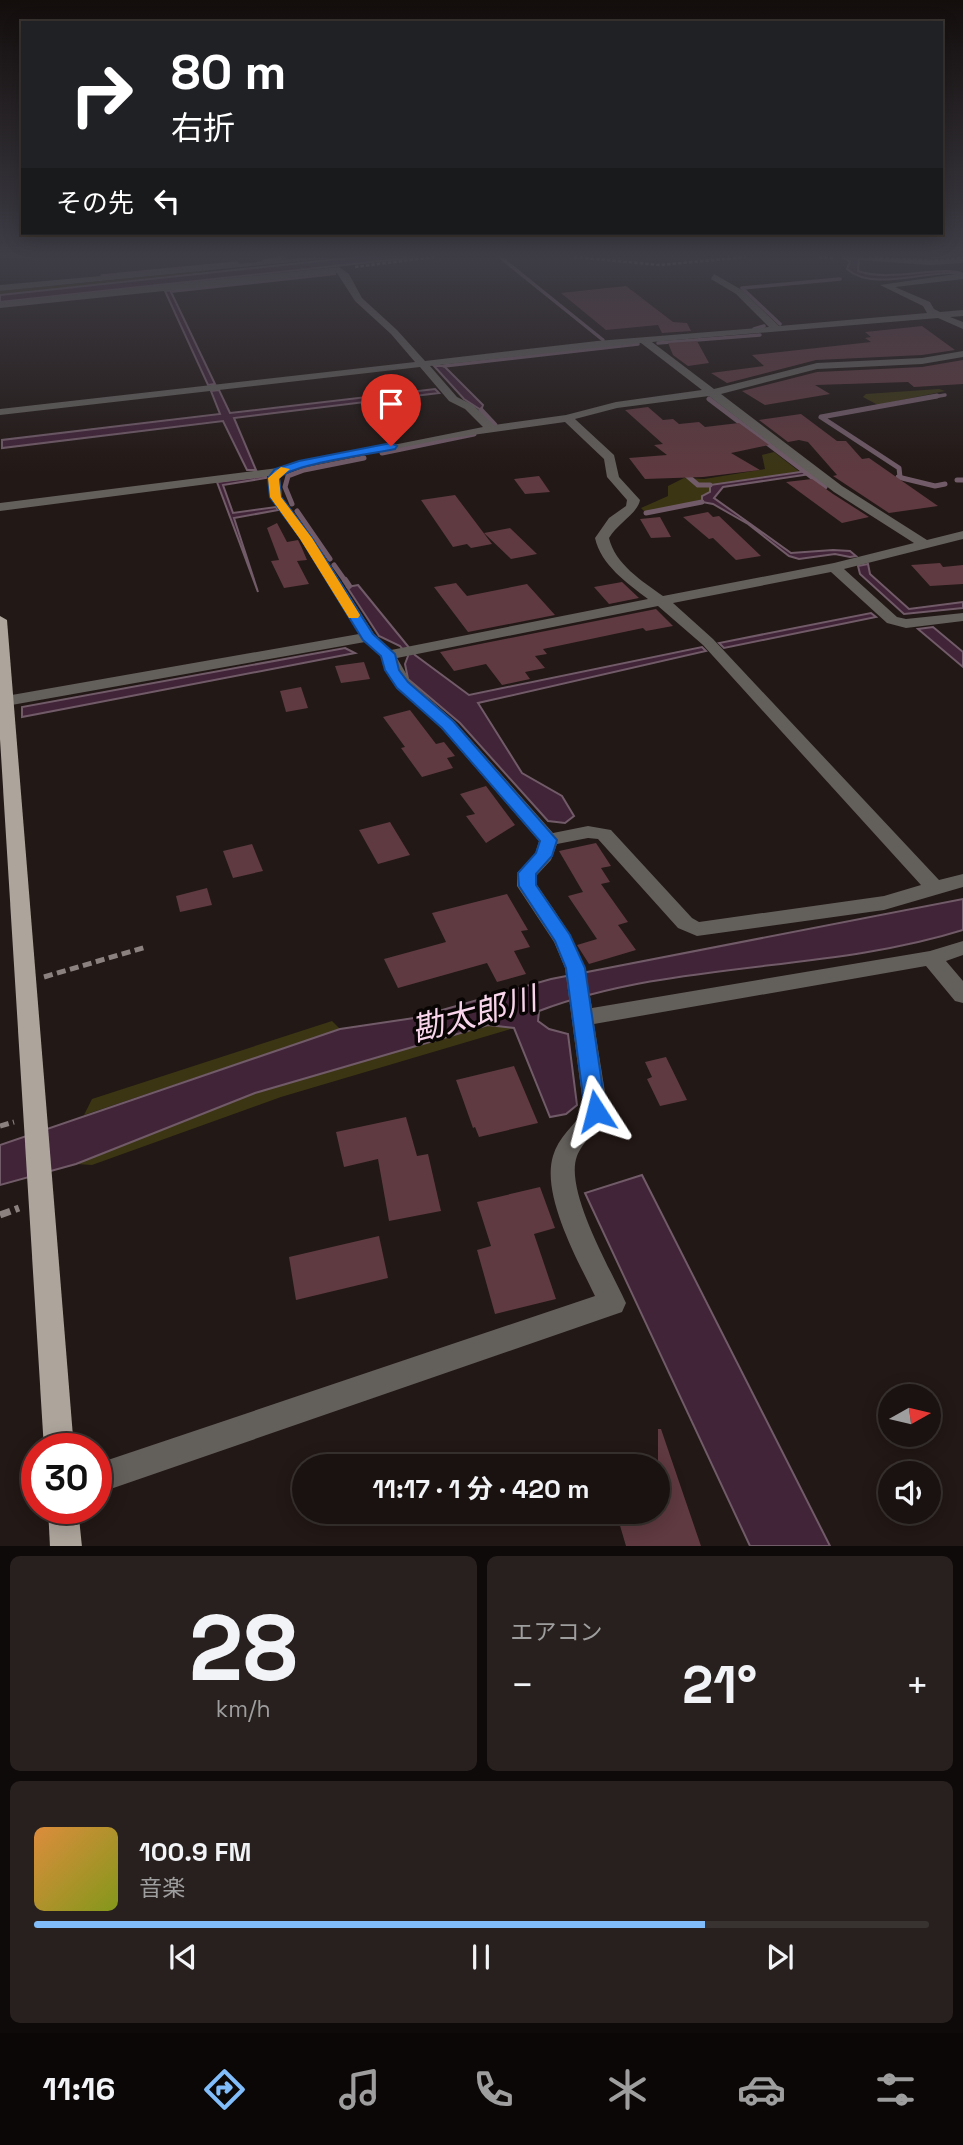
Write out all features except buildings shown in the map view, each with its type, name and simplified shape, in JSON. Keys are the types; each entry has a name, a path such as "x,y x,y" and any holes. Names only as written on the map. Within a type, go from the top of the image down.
{"main road":[{"path":"0,620 58,1433"},
{"path":"64,1524 66,1546"}],"street":[{"path":"391,329 453,399 469,407 491,429"},
{"path":"0,412 643,340 787,329"},
{"path":"643,340 838,489 924,544"},
{"path":"0,507 279,471 444,436 567,418 615,405 710,393 817,366 922,361 963,354"},
{"path":"567,418 606,452 610,458 608,472 612,479 631,495 634,503 632,508 615,519 602,538 610,557 657,602 669,608 708,642 933,886"},
{"path":"279,471 274,478 276,497 306,538 368,637"},
{"path":"6,701 368,637 402,652 834,567 963,535"},
{"path":"834,567 891,621 906,624 963,617"},
{"path":"402,652 392,670 402,685 448,724 548,840"},
{"path":"548,840 588,832 604,834 685,923 698,929 884,903 933,886 963,880"},
{"path":"112,1474 612,1303 583,1245 565,1187 565,1155 590,1124 596,1111 575,968 564,940 527,886 527,873 544,856 548,840"},
{"path":"580,1010 931,958 963,948"},
{"path":"931,958 963,995"}],"path":[{"path":"26,982 146,947"}],"shaded area":[{"path":"939,389 945,391 878,405 863,397 866,394"},
{"path":"774,452 800,472 710,485 710,493 702,496 702,502 646,513 641,508 668,496 668,486 684,478 704,479 765,469 762,455"},
{"path":"332,1021 340,1029 84,1115 92,1099"},
{"path":"488,1025 514,1028 281,1097 92,1165 76,1164 255,1093"}],"water":[{"path":"182,329 189,329 215,384 208,385"},
{"path":"434,366 444,366 483,405 481,410 464,399"},
{"path":"435,389 439,393 234,418 256,470 247,470 223,421 2,448 2,440 220,414 211,391 219,390 230,413"},
{"path":"807,471 810,474 723,487 714,498 791,553 833,550 850,551 856,556 835,554 799,559 789,556 748,524 713,504 702,502 702,496 710,492 710,485"},
{"path":"266,476 223,485 233,513 276,507 278,510 234,518 258,592 217,482"},
{"path":"868,564 870,574 909,609 963,602 963,608 904,614 860,574 858,566"},
{"path":"358,585 415,655 469,695 702,647 706,651 478,703 522,773 562,796 574,816 565,823 548,821 460,723 408,679 405,664 408,656 400,646 379,636 347,587"},
{"path":"871,613 876,617 724,648 719,643"},
{"path":"933,627 963,652 963,667 918,629"},
{"path":"345,648 355,653 22,717 22,707"},
{"name":"勘太郎川","path":"963,899 963,930 911,944 858,954 643,983 590,995 539,1011 538,1021 549,1029 568,1034 577,1105 566,1114 550,1117 514,1028 488,1025 255,1093 76,1164 0,1185 0,1145 340,1029 414,1018 551,979"},
{"path":"642,1175 830,1546 750,1546 585,1193"}],"waterway":[{"path":"590,329 603,340"},
{"path":"658,343 760,335"},
{"path":"444,366 638,344"},
{"path":"927,398 945,395"},
{"path":"900,477 899,468 821,417 937,396"},
{"path":"709,399 825,487"},
{"path":"481,410 495,425"},
{"path":"382,453 474,434"},
{"path":"292,504 285,487 288,476 304,470 364,458"},
{"path":"684,473 698,485 710,485"},
{"path":"898,477 935,486 945,484"},
{"path":"957,480 963,480"},
{"path":"646,513 702,502"},
{"path":"297,511 330,559"},
{"path":"334,565 346,582"},
{"path":"345,580 349,586"}],"slow traffic":[{"path":"285,469 279,471 274,478 276,497 306,538 354,615"}],"route":[{"path":"391,446 279,471 274,478 276,497 306,538 368,637 388,654 392,670 402,685 448,724 548,840 544,856 527,873 527,886 564,940 575,968 596,1111"}]}
